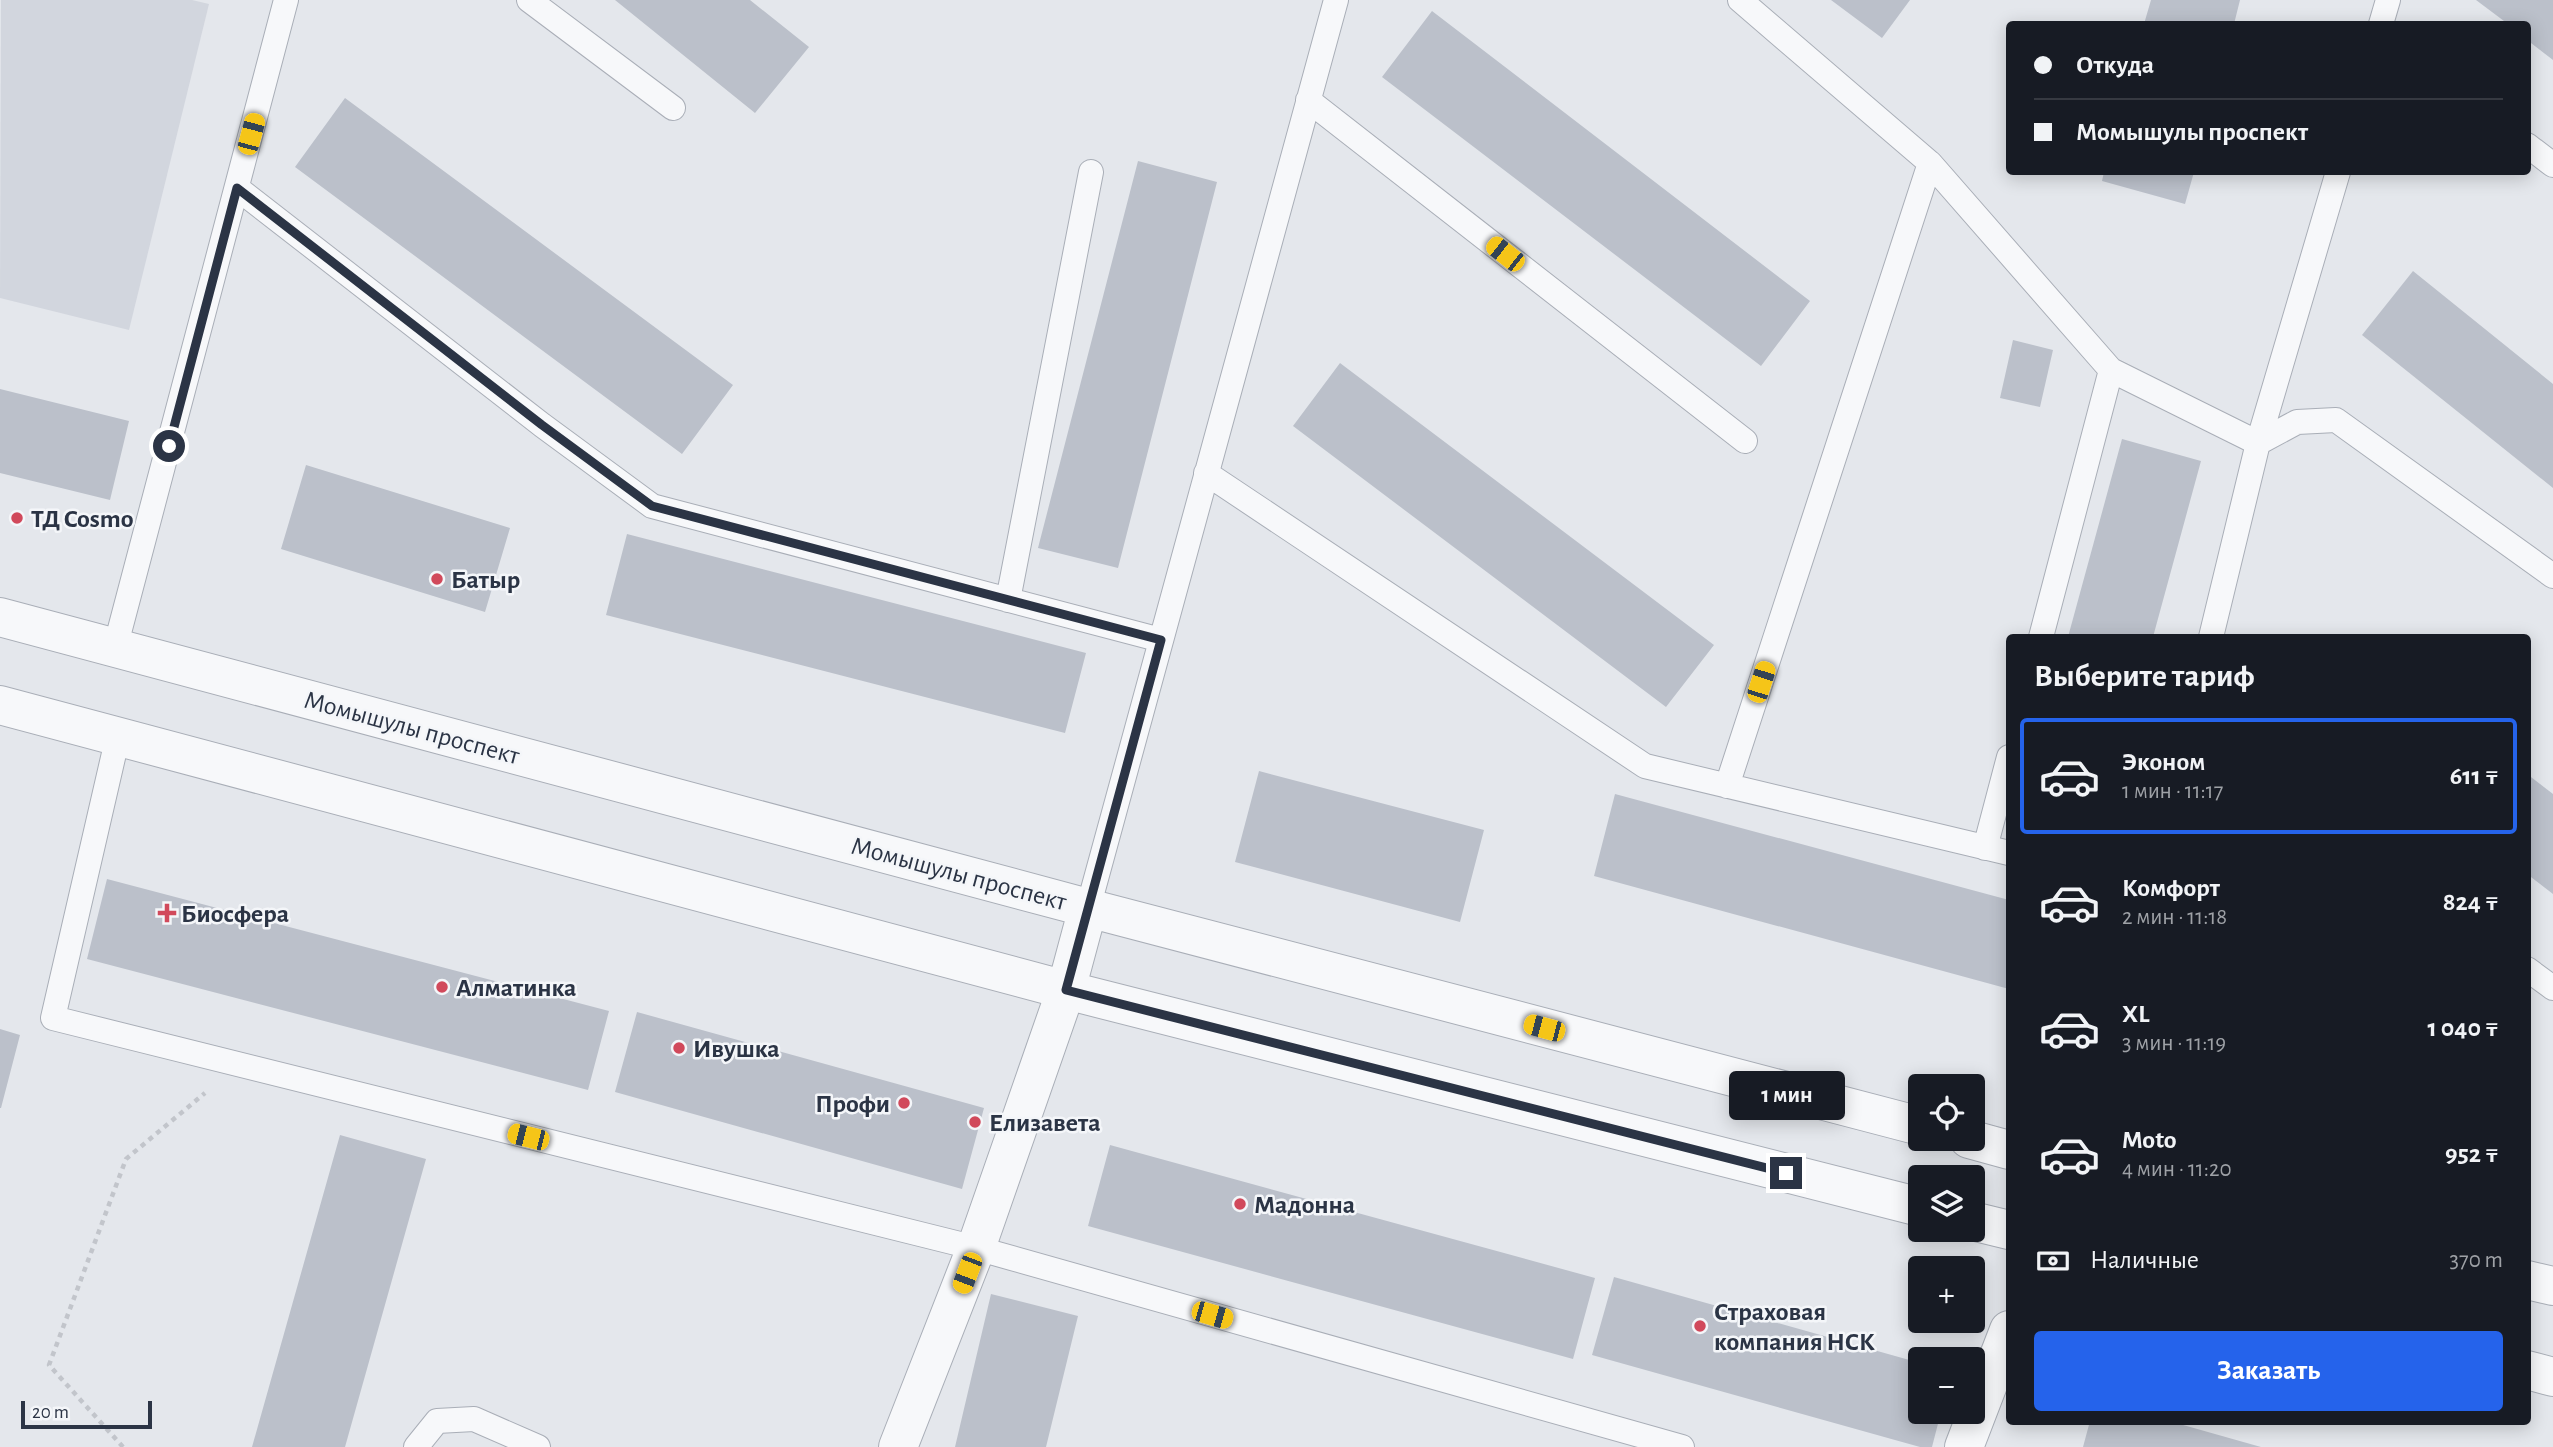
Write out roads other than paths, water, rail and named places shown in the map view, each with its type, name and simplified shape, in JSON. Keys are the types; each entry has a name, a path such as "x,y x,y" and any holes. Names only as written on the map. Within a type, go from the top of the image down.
{"street":[{"name":"Момышулы проспект","path":"0,617 1088,908 1908,1123"},
{"path":"0,705 1066,990 1908,1204"},
{"path":"898,1447 976,1248 1066,990 1088,908"},
{"path":"1985,1143 2006,1149"},
{"path":"1985,1224 2006,1229"},
{"path":"2531,1281 2553,1286"},
{"path":"1964,1447 2006,1338"},
{"path":"2531,1371 2553,1377"}],"lane":[{"path":"115,648 286,0"},
{"path":"529,0 673,108"},
{"path":"1088,908 1336,0"},
{"path":"1740,0 1930,163 2111,370 2258,443"},
{"path":"2382,21 2388,0"},
{"path":"1308,100 1745,442"},
{"path":"2531,148 2553,165"},
{"path":"1727,786 1930,163"},
{"path":"1008,600 1091,172"},
{"path":"2212,634 2258,443 2337,175"},
{"path":"237,188 542,425 652,506 1161,640"},
{"path":"2042,634 2111,370"},
{"path":"2258,443 2297,422 2336,420 2553,576"},
{"path":"1206,473 1646,766 1997,850 2006,780"},
{"path":"118,736 53,1018 976,1248 1682,1447"},
{"path":"2531,973 2553,988"},
{"path":"416,1447 437,1421 474,1419 538,1447"}],"place":[{"name":"ТД Cosmo","path":"17,518"},
{"name":"Батыр","path":"437,579"},
{"name":"Биосфера","path":"167,913"},
{"name":"Алматинка","path":"442,987"},
{"name":"Ивушка","path":"679,1048"},
{"name":"Профи","path":"904,1103"},
{"name":"Елизавета","path":"975,1122"},
{"name":"Мадонна","path":"1240,1204"},
{"name":"Страховая компания НСК","path":"1700,1326"}]}
